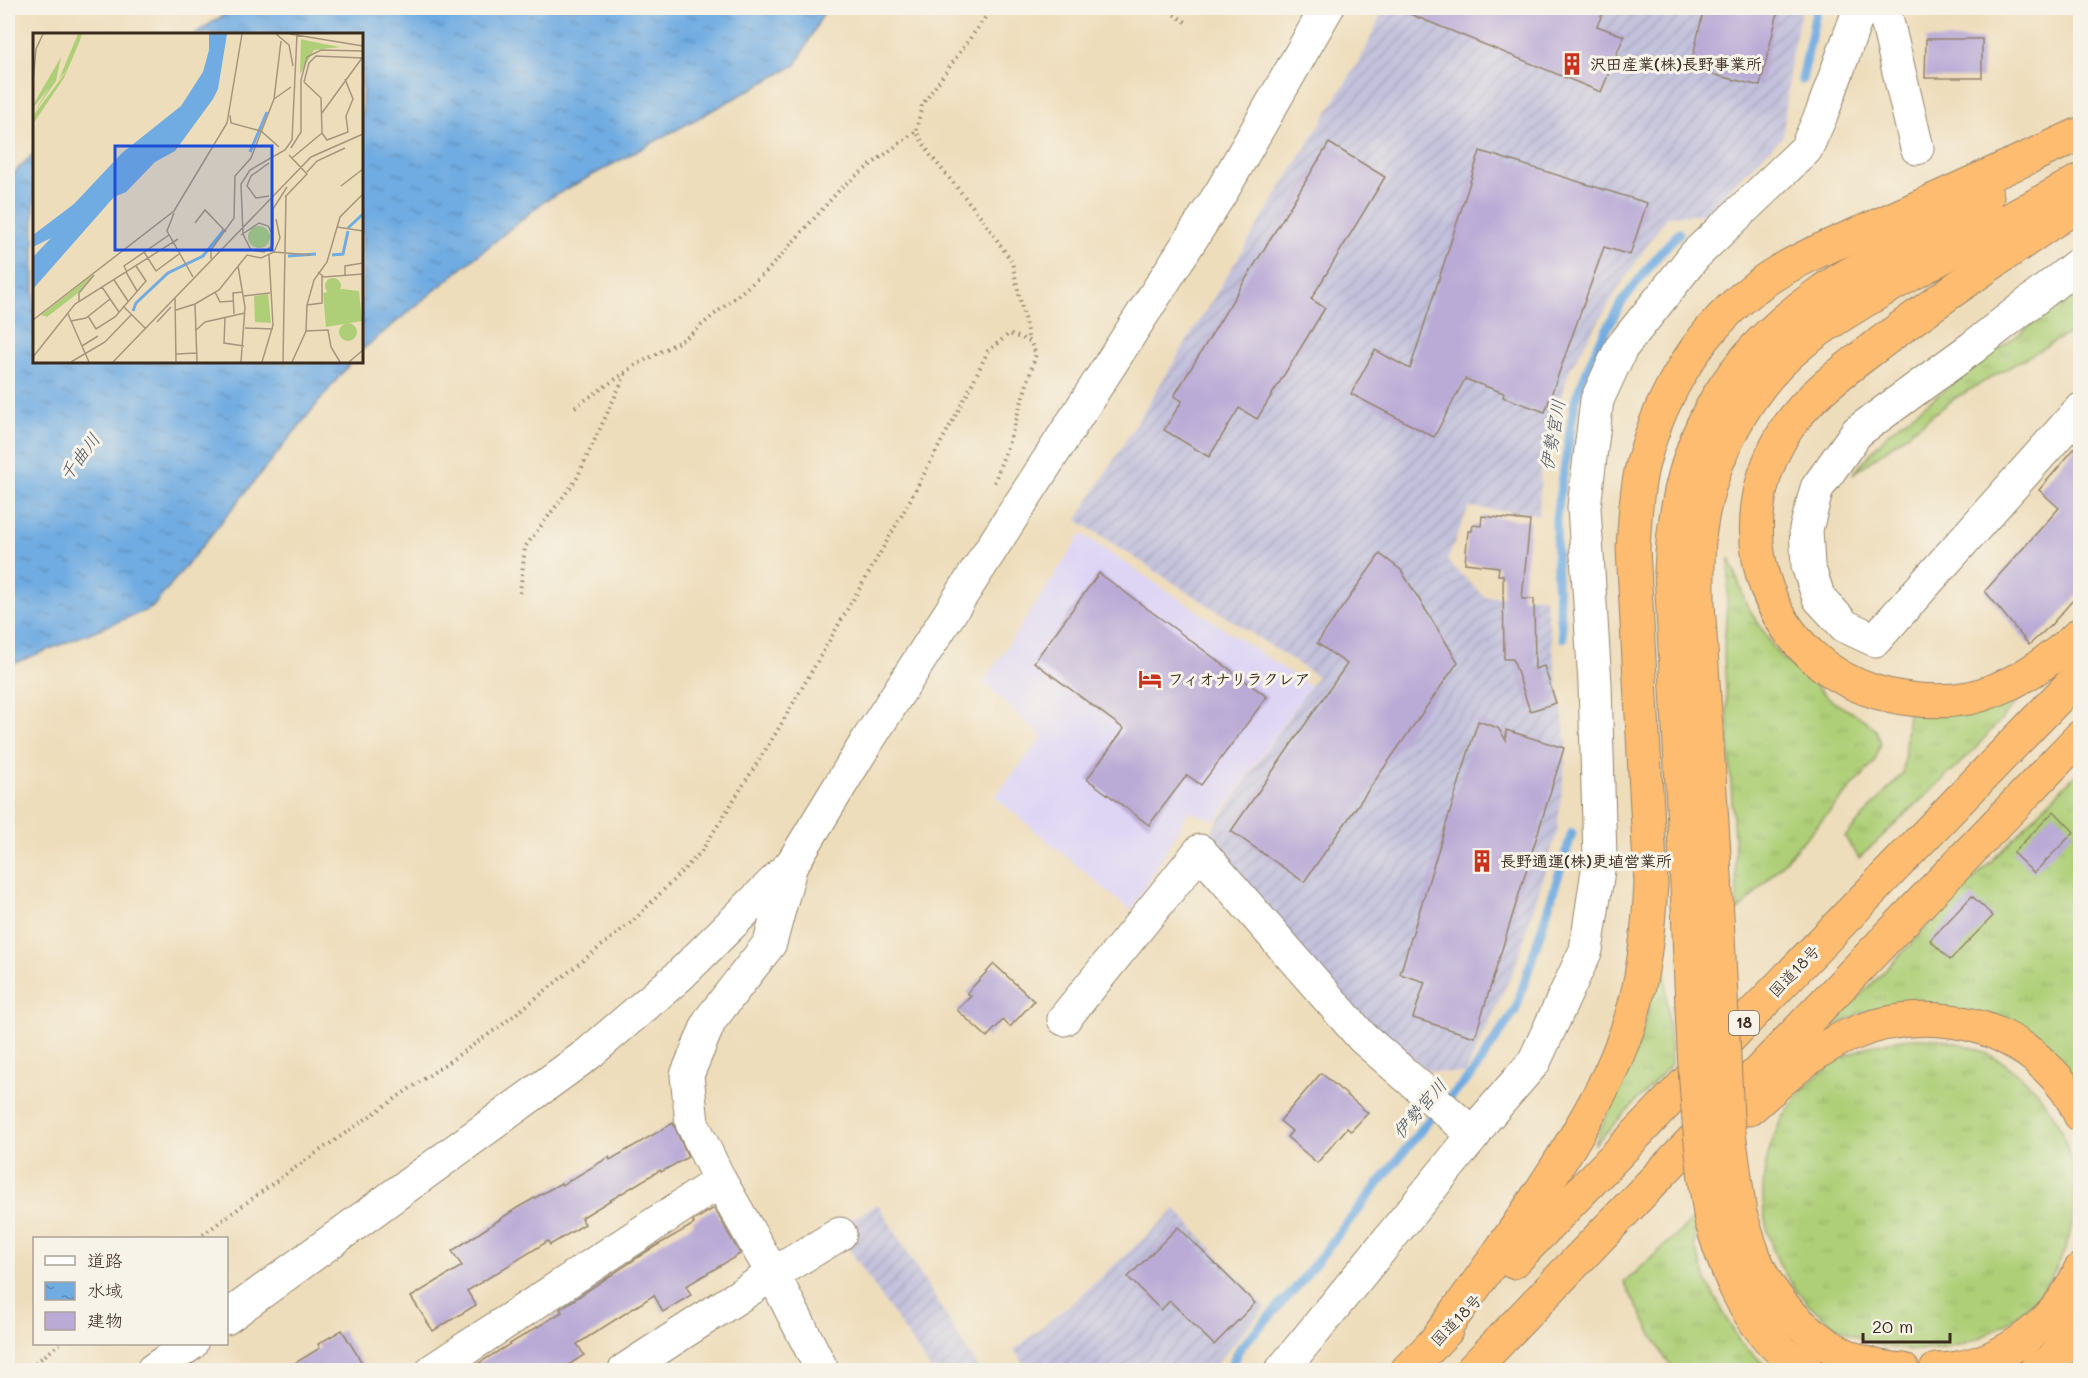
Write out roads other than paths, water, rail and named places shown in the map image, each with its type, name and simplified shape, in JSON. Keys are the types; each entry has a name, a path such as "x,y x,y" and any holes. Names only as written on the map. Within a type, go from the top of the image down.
{"highway":[{"path":"1431,1347 1525,1217 1576,1136 1603,1087 1635,1002 1649,927 1651,884 1634,548 1636,502 1643,464 1655,423 1671,388 1691,356 1714,327 1764,282 1835,244 2080,134"},
{"path":"1807,1371 1781,1351 1756,1323 1737,1292 1722,1256 1726,1217 1727,1118 1671,607 1672,532 1677,501 1686,466 1699,432 1716,400 1737,369 1762,340 1791,314 1823,290 2080,145"},
{"path":"1700,859 1698,603 1700,531 1707,495 1733,427 1752,397 1774,369 1802,342 1870,297 2080,181"},
{"path":"2080,203 1929,306 1809,400 1787,428 1769,462 1758,497 1756,532 1760,567 1770,600 1786,629 1809,655 1838,675 1870,691 1902,699 1937,701 1970,698 2002,687 2030,672 2080,634"},
{"name":"国道18号","path":"1407,1371 2080,675"},
{"path":"1472,1371 2080,737"},
{"path":"1585,1253 1816,1053 1845,1036 1875,1025 1918,1019 1946,1019 1982,1027 2012,1040 2035,1056 2058,1079 2080,1115"},
{"path":"1726,1217 1752,1252 1769,1287 1791,1314 1816,1337 1846,1355 1875,1366 1903,1371"},
{"path":"1936,1371 1976,1364 2009,1349 2036,1330 2059,1306 2080,1270"},
{"path":"2036,1371 2052,1360 2080,1331"}],"street":[{"path":"228,1316 588,1054 679,976 792,864 866,743 1222,191 1327,8"},
{"path":"1282,1371 1464,1126 1483,1121 1534,1062 1586,950 1600,857 1595,684 1584,507 1597,400 1621,348 1695,255 1806,149 1822,113 1860,8"},
{"path":"1884,8 1917,148"},
{"path":"2080,263 1972,348 1857,432 1817,488 1806,529 1808,566 1819,598 1845,626 1875,640 2080,410"},
{"path":"1064,1019 1200,851 1362,1037 1464,1126"},
{"path":"792,864 770,943 710,1020 687,1075 692,1123 822,1371"},
{"path":"433,1371 720,1180"},
{"path":"638,1367 773,1274 840,1234"},
{"path":"153,1371 190,1345"}],"water":[{"path":"235,8 826,8 796,65 543,202 363,349 363,33 196,33"},
{"name":"千曲川","path":"33,154 33,363 350,363 152,608 8,666 8,179"}],"waterway":[{"name":"伊勢宮川","path":"1802,80 1817,8"},
{"name":"伊勢宮川","path":"1563,638 1557,582 1556,518 1576,397 1597,347 1621,303 1660,253 1679,233"},
{"name":"伊勢宮川","path":"1229,1370 1240,1348 1294,1290 1429,1120 1473,1073 1516,1009 1572,833"}],"place":[{"name":"沢田産業(株)長野事業所","path":"1572,64"},
{"name":"フィオナリラクレア","path":"1150,679"},
{"name":"長野通運(株)更埴営業所","path":"1482,861"}]}
